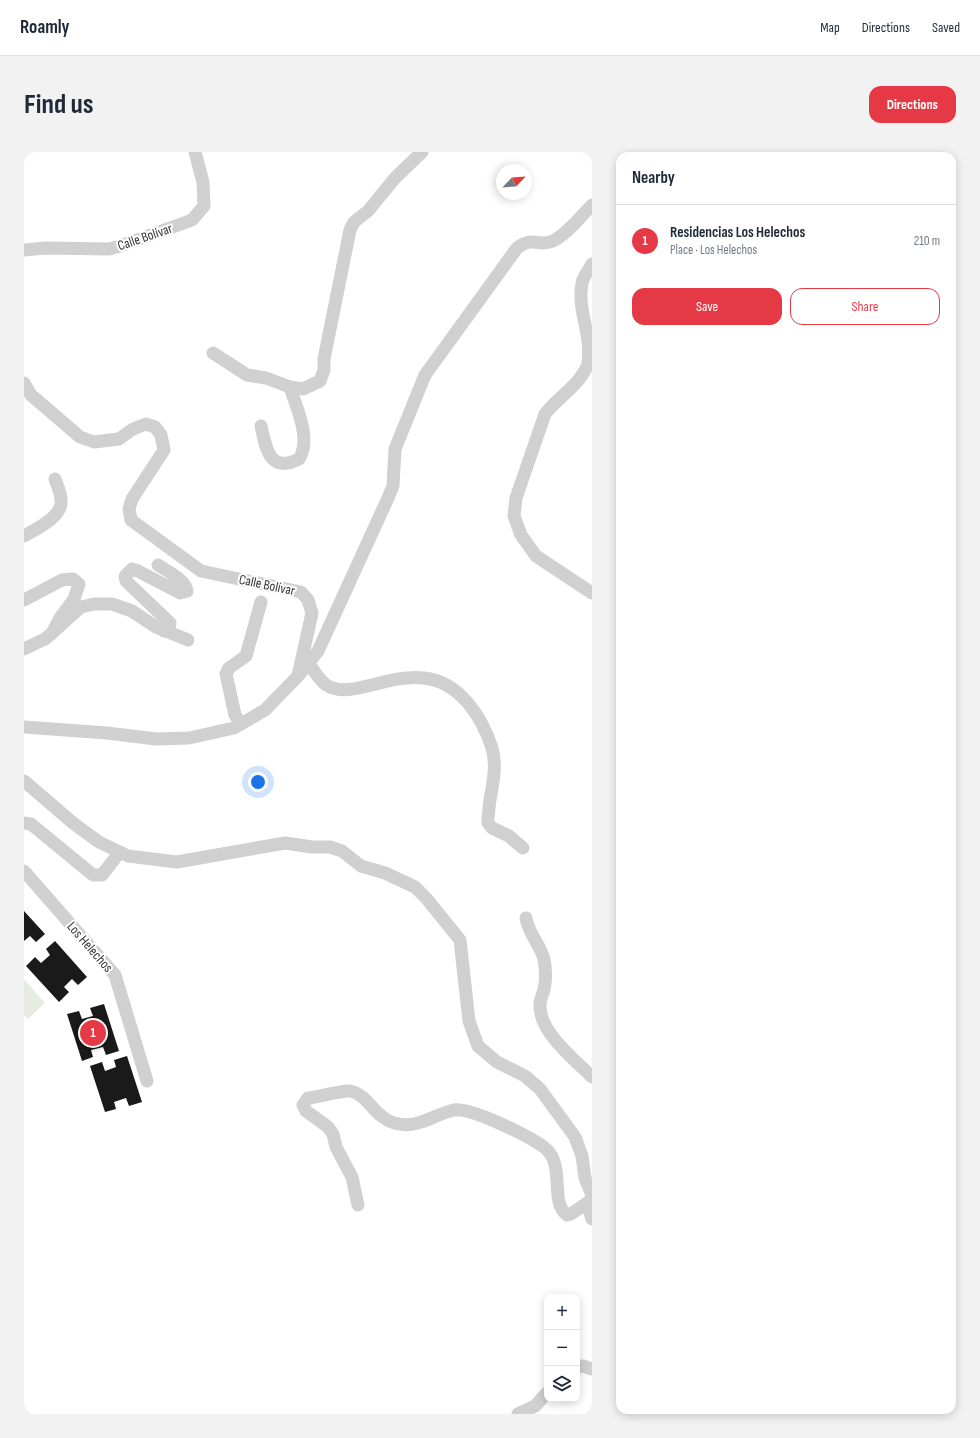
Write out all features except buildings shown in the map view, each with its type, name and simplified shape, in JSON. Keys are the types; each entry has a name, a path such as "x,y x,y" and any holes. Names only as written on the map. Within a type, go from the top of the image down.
{"street":[{"name":"Calle Bolívar","path":"24,250 46,248 109,249 192,220 204,206 203,182 196,152"},
{"path":"213,353 247,375 266,378 290,387 303,389 320,381 324,370 324,358 343,260 354,222 368,211 395,178 422,152"},
{"path":"24,727 107,733 156,739 189,738 234,728 265,710 298,676 321,644 393,486 395,450 426,375 517,248 527,241 549,243 560,236 592,205"},
{"path":"592,264 582,281 581,300 590,326 592,346 587,364 579,380 552,405 545,414 516,498 514,516 521,535 536,556 592,593"},
{"name":"Calle Bolívar","path":"24,383 31,395 80,437 94,442 119,439 146,424 155,427 161,435 164,450 132,500 129,509 131,520 201,571 300,592 308,600 312,613 298,676"},
{"path":"261,426 266,451 270,457 287,463 300,459 303,452 304,436 290,387"},
{"path":"24,536 46,522 60,509 62,501 55,479"},
{"path":"158,565 183,582 187,587 187,591 180,593 138,571 132,570 125,576 126,581 170,623 170,627 164,630"},
{"path":"24,600 62,580 73,579 79,584 74,599 60,618 52,633"},
{"path":"241,724 234,715 226,674 230,668 246,656 261,602"},
{"path":"24,650 52,633 81,607 94,604 112,604 132,611 156,627 188,640"},
{"path":"308,663 328,686 339,689 351,690 392,681 423,678 437,681 461,696 478,716 492,750 494,769 488,823 492,828 509,836 523,848"},
{"path":"24,781 73,823 99,842 128,856 177,862 285,843 312,847 330,847 342,851 361,866 385,873 415,887 426,898 460,940 469,1022 478,1046 497,1062 525,1076 540,1089 575,1138 582,1156 592,1219"},
{"path":"24,823 31,824 93,875 102,874 119,852"},
{"name":"Los Helechos","path":"24,871 115,975 147,1081"},
{"path":"526,918 528,927 539,945 545,965 544,987 540,1006 542,1020 557,1042 592,1078"},
{"path":"358,1205 352,1177 336,1147 333,1134 328,1127 306,1111 304,1105 308,1098 349,1091 360,1096 376,1113 386,1120 408,1125 420,1123 456,1110 469,1110 511,1128 546,1148 553,1158 556,1169 558,1193 563,1212 567,1215 571,1214 590,1199"},
{"path":"580,1366 592,1369"},
{"path":"518,1414 535,1406 544,1396"}],"shaded area":[{"path":"24,979 45,1003 28,1019 24,1015"}],"place":[{"name":"Residencias Los Helechos","path":"93,1033"}]}
